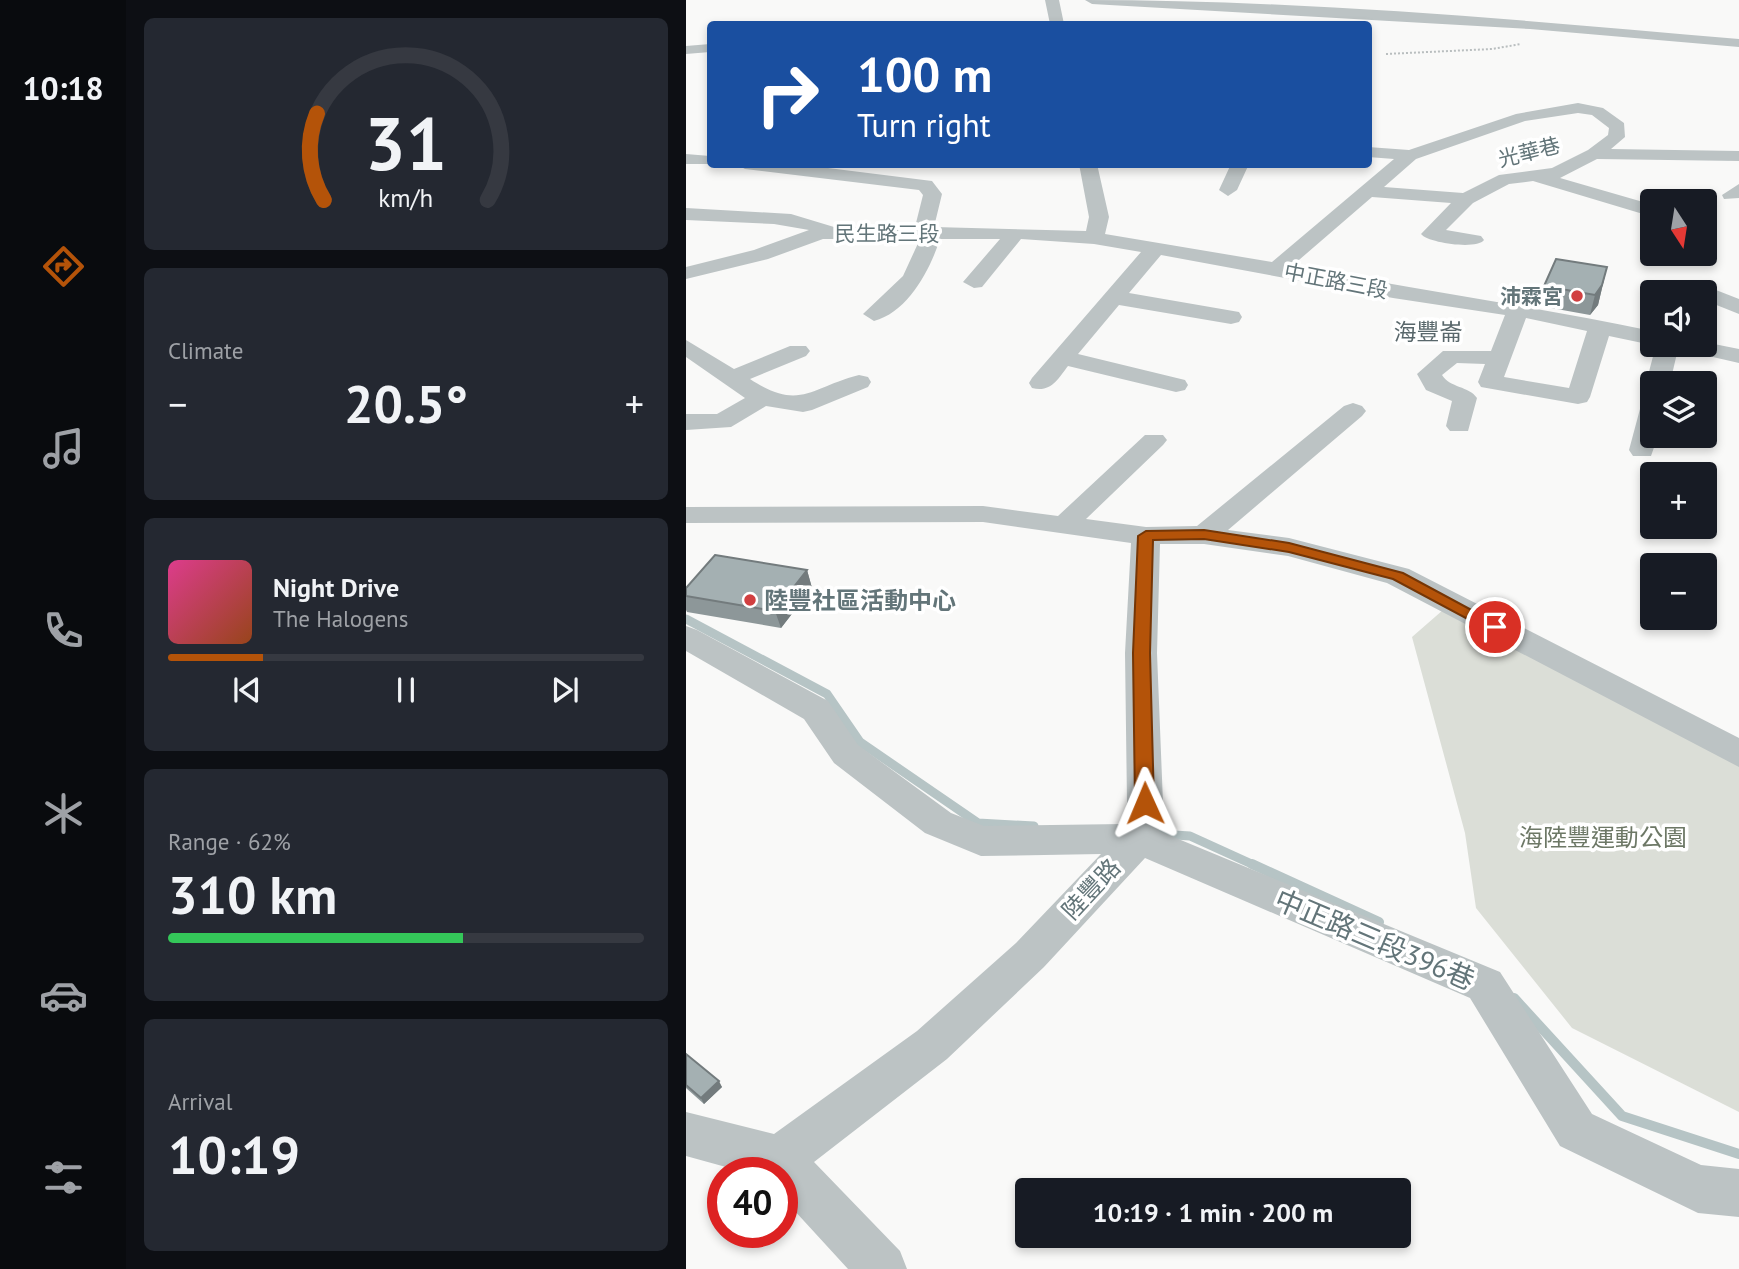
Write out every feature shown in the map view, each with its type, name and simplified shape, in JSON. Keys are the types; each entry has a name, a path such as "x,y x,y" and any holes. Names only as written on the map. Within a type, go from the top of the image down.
{"street":[{"path":"1052,0 1056,21"},
{"path":"1091,0 1557,27 1739,43"},
{"path":"686,50 707,48"},
{"path":"1372,152 1410,155 1522,117 1578,108 1597,111 1618,127 1616,137 1594,154"},
{"name":"光華巷","path":"1474,240 1431,234 1466,200 1505,179 1556,173 1594,154 1739,156"},
{"path":"1276,268 1410,155"},
{"path":"686,159 707,161"},
{"path":"829,168 925,185 933,194 919,274 907,288 874,314"},
{"path":"1089,168 1099,217 1094,238"},
{"path":"1228,190 1238,168"},
{"path":"1535,176 1640,207"},
{"path":"1370,191 1466,200"},
{"path":"686,214 775,218 814,224 825,228 823,233"},
{"name":"民生路三段","path":"686,273 761,255 803,237 823,233 1016,233 1094,238"},
{"path":"974,282 1016,233"},
{"name":"中正路三段","path":"1094,238 1276,268 1393,292 1518,310 1640,335"},
{"path":"1041,383 1156,248"},
{"path":"1112,297 1231,317"},
{"path":"1717,297 1739,307"},
{"path":"1518,310 1490,382 1578,397 1600,327"},
{"path":"686,347 762,398 803,405 859,383"},
{"path":"732,378 798,351"},
{"path":"1717,351 1739,356"},
{"path":"1459,426 1465,398 1435,385 1429,374 1451,356 1500,358"},
{"path":"1062,358 1176,385"},
{"path":"686,422 722,422 762,398"},
{"path":"1204,535 1353,411"},
{"path":"1065,524 1154,440"},
{"path":"686,515 983,514 1146,536 1204,535 1289,547 1398,576 1739,754"},
{"name":"陸豐路","path":"782,1157 932,1045 1030,955 1139,839 1145,803 1142,653 1146,536"},
{"path":"686,637 816,710 846,754 938,824 981,841 1139,839"},
{"name":"中正路三段396巷","path":"1139,839 1485,985 1576,1130 1698,1189 1739,1193"},
{"path":"686,1134 772,1157"},
{"path":"798,1179 881,1269"}],"path":[{"path":"1386,54 1492,49 1502,45 1553,42 1557,27"}],"green space":[{"name":"海陸豐運動公園","path":"1451,603 1739,757 1739,1112 1572,1028 1476,908 1465,833 1412,637"}],"building":[{"path":"1556,259 1607,267 1602,285 1595,295 1544,286"},
{"path":"715,555 807,570 775,611 686,596 686,588"},
{"path":"686,1054 719,1081 701,1098 686,1085"}],"waterway":[{"path":"686,619 827,694 860,742 978,823 1034,826"},
{"path":"1159,834 1190,836 1256,866"},
{"path":"1252,864 1379,922"},
{"path":"1514,998 1622,1116 1739,1154"}],"place":[{"name":"沛霖宮","path":"1577,296"},
{"name":"陸豐社區活動中心","path":"750,600"}],"district":[{"name":"海豐崙","path":"1428,331"}],"route":[{"path":"1145,803 1142,653 1146,536 1204,535 1289,547 1398,576 1495,627"}]}
